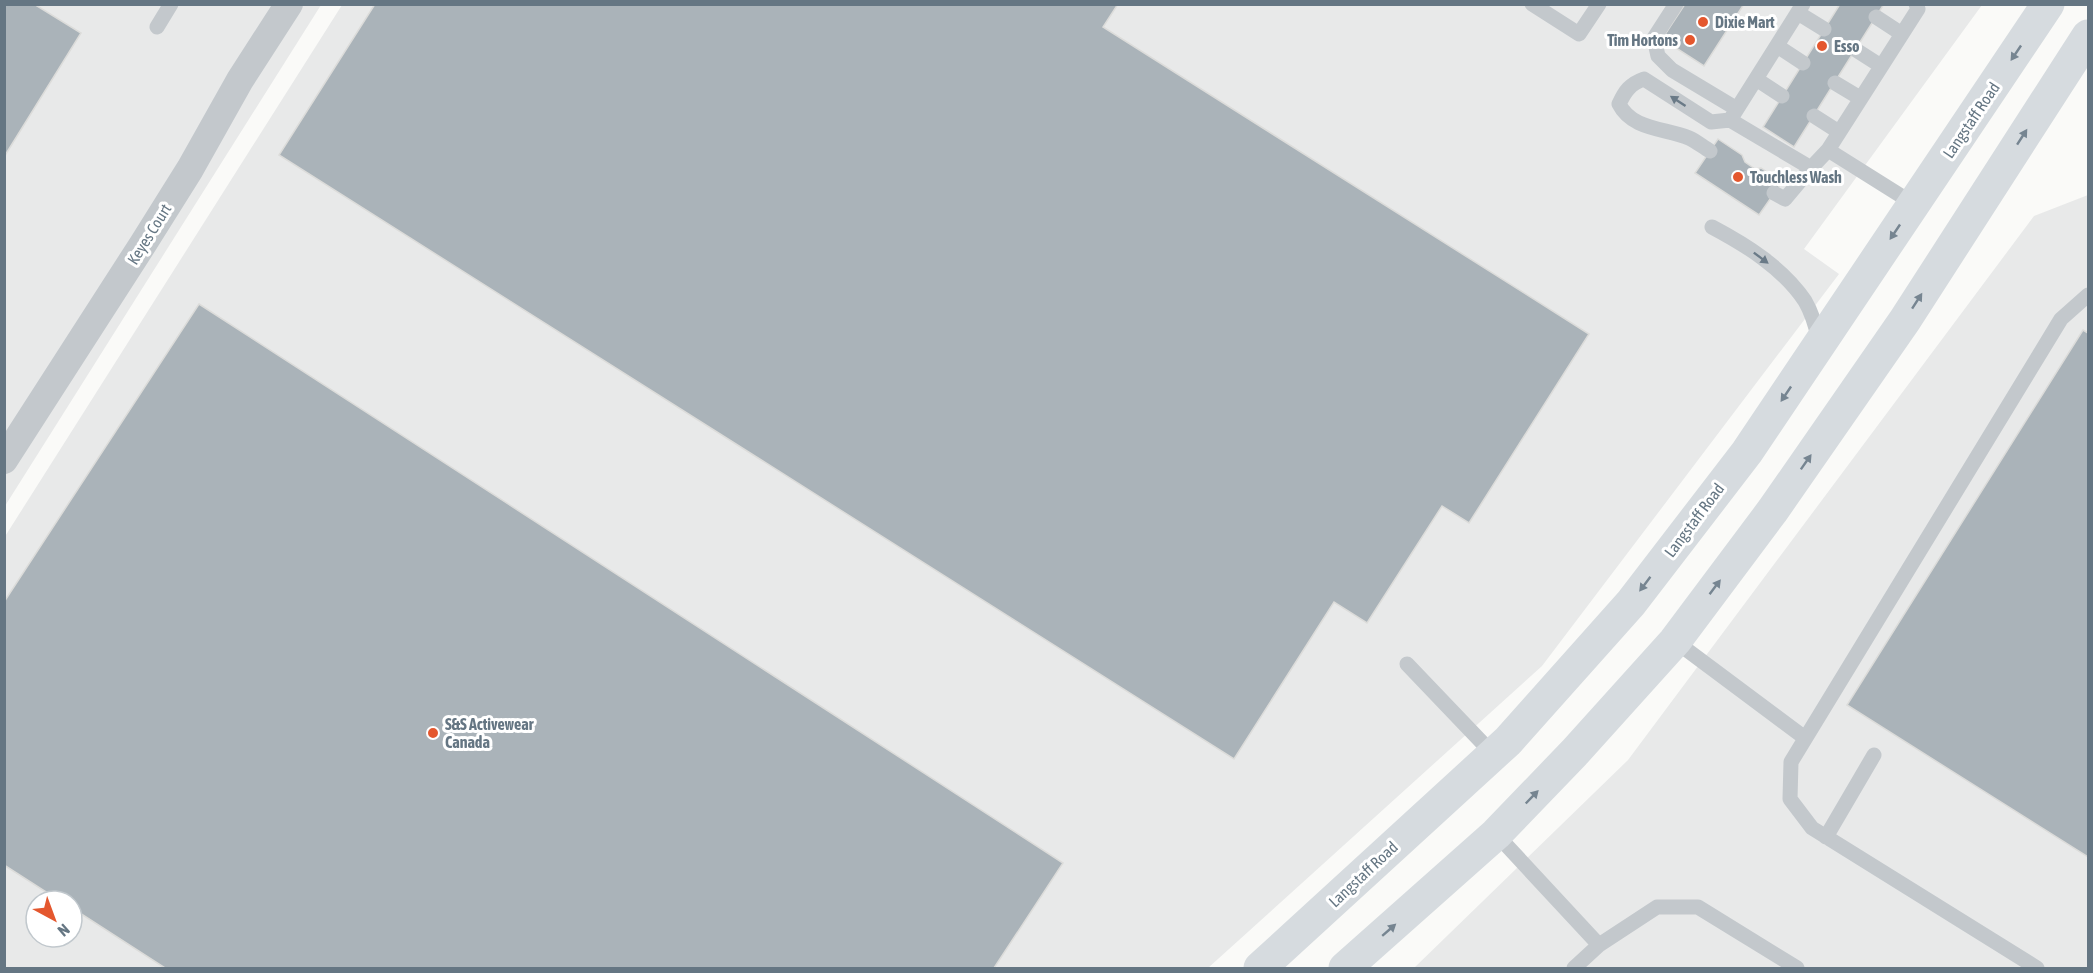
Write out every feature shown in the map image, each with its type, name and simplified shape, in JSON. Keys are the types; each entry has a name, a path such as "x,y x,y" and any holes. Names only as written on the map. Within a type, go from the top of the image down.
{"main road":[{"name":"Langstaff Road","path":"1260,969 1508,741 1631,603 1747,452 2048,4"},
{"path":"1345,969 1496,834 1574,753 1675,640 1773,510 1905,321 2088,36"}],"street":[{"name":"Keyes Court","path":"4,460 190,169 240,80 289,4"}],"lane":[{"path":"158,27 171,4"},
{"path":"1532,4 1578,34 1599,4"},
{"path":"1676,4 1654,38 1658,56 1672,70 1733,115 1811,168"},
{"path":"1774,193 1785,199 1828,150 1918,9 1916,4"},
{"path":"1710,151 1690,138 1633,121 1623,114 1619,104 1626,89 1644,79 1711,122 1733,115 1800,9 1824,29"},
{"path":"1876,17 1902,34"},
{"path":"1777,46 1803,63"},
{"path":"1856,50 1881,66"},
{"path":"1756,79 1782,96"},
{"path":"1835,83 1860,98"},
{"path":"1814,116 1839,132"},
{"path":"1828,150 1914,204"},
{"path":"1712,226 1737,240 1781,273 1805,302 1820,343"},
{"path":"2037,969 1812,828 1790,799 1791,762 2061,319 2088,295"},
{"path":"1675,640 1805,738"},
{"path":"1407,664 1493,754"},
{"path":"1826,837 1874,755"},
{"path":"1496,834 1599,945"},
{"path":"1574,969 1599,945 1657,907 1698,907 1797,969"}],"shaded area":[{"path":"5,5 321,5 5,506"},
{"path":"342,5 1982,5 1804,249 1839,274 1542,666 1208,968 5,968 4,538"},
{"path":"2088,195 2088,968 1414,968 1628,760 2034,216"}],"building":[{"path":"4,4 34,4 81,33 4,157"},
{"path":"375,4 1118,4 1103,27 1589,334 1469,523 1442,506 1367,623 1334,602 1234,759 279,155"},
{"name":"Dixie Mart","path":"1685,4 1744,4 1704,66 1662,39"},
{"path":"1840,4 1884,4 1794,147 1763,127"},
{"name":"Touchless Wash","path":"1718,139 1742,155 1745,162 1755,169 1761,168 1782,182 1759,215 1695,173"},
{"name":"S&S Activewear Canada","path":"199,304 1063,863 994,968 165,968 84,916 84,889 41,889 4,865 4,602"},
{"path":"2083,330 2088,333 2088,857 1847,705"}],"place":[{"name":"Dixie Mart","path":"1703,22"},
{"name":"Tim Hortons","path":"1690,40"},
{"name":"Esso","path":"1822,46"},
{"name":"Touchless Wash","path":"1738,177"},
{"name":"S&S Activewear Canada","path":"433,733"}]}
